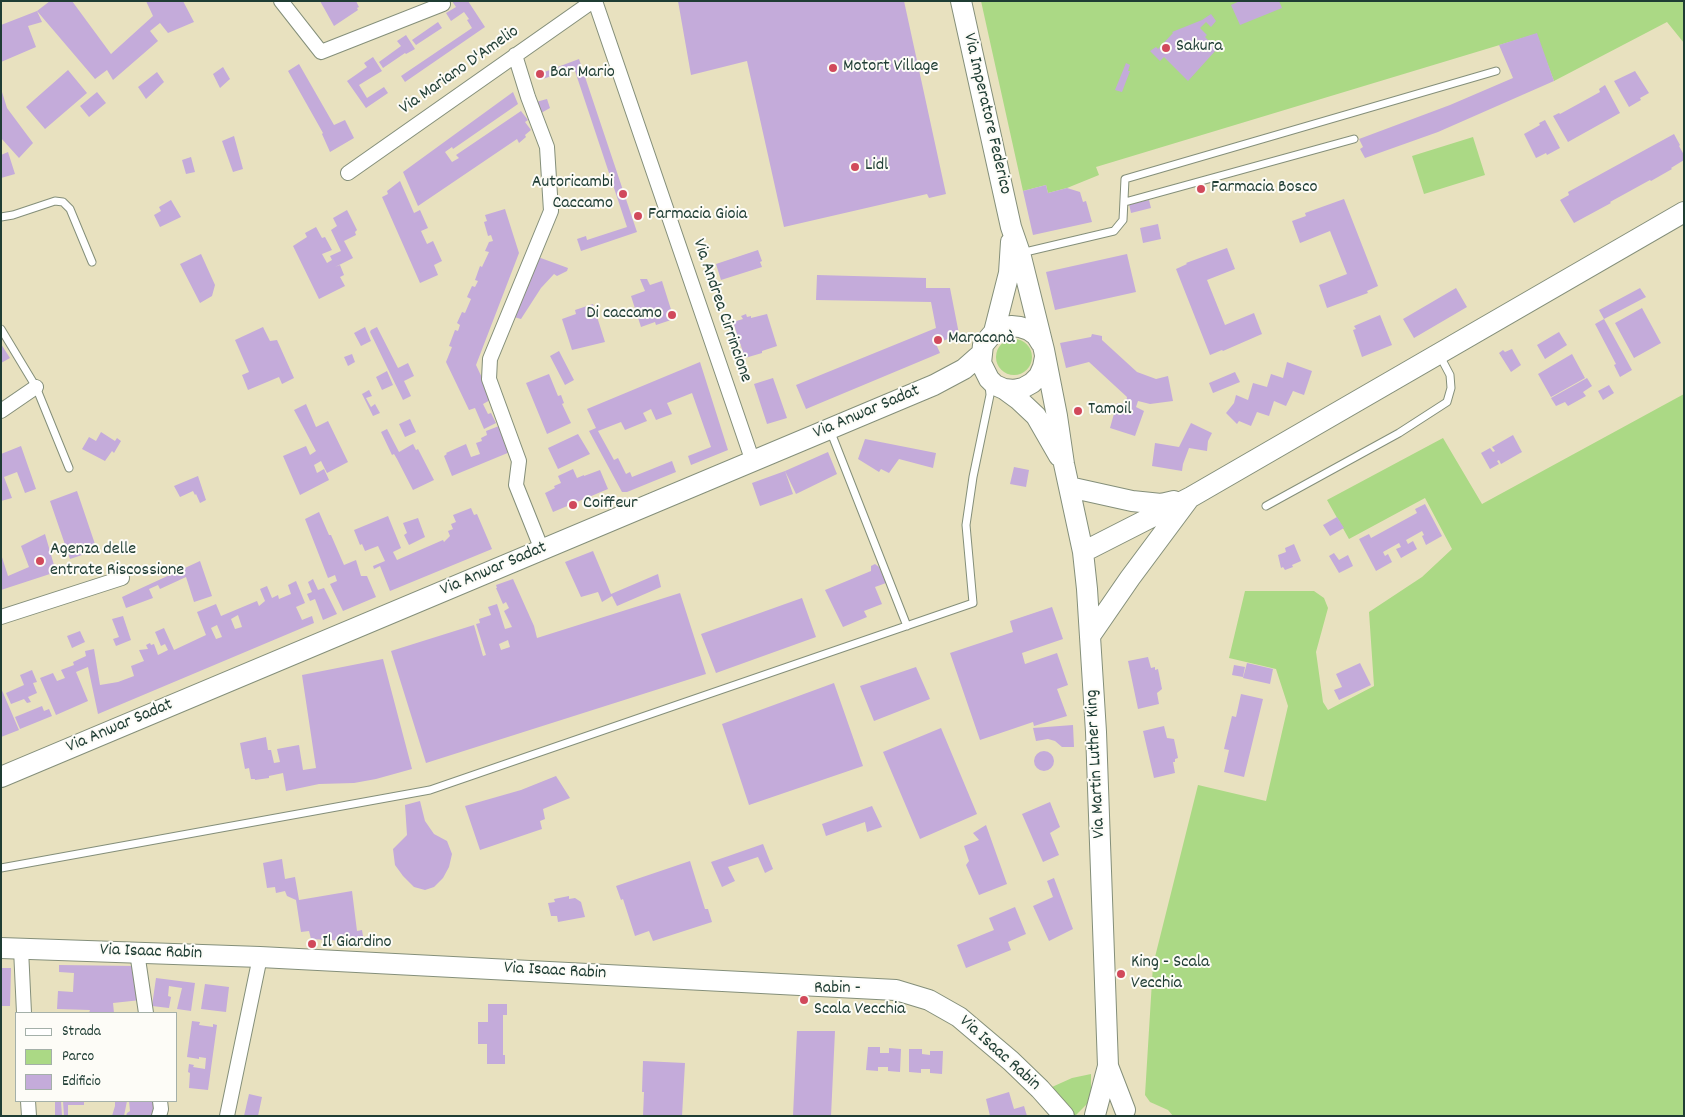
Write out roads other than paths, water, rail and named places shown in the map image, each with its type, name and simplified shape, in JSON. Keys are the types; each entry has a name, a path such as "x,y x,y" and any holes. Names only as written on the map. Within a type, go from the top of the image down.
{"street":[{"path":"281,1 321,52 443,4"},
{"name":"Via Mariano D'Amelio","path":"348,173 594,1"},
{"name":"Via Andrea Cirrincione","path":"594,1 753,462"},
{"name":"Via Imperatore Federico","path":"961,1 1011,227"},
{"path":"515,56 547,148 551,211 490,359 489,378 519,461 516,485 542,550"},
{"path":"1082,552 1191,497 1684,212"},
{"path":"1011,227 1020,253 1043,350 1057,416 1064,464"},
{"path":"994,332 1009,273 1011,227"},
{"path":"996,384 1014,390 1024,388 1039,376 1043,367 1043,350 1036,335 1020,326 1002,328 994,332 983,345 981,363 996,384 1019,400 1036,416 1064,464"},
{"name":"Via Anwar Sadat","path":"1,777 830,430 946,379 964,368 981,354"},
{"path":"1,411 36,387"},
{"name":"Via Martin Luther King","path":"1064,464 1082,552 1087,590 1096,732 1108,1066 1094,1115"},
{"path":"1069,487 1108,497 1161,504 1191,497"},
{"path":"1090,636 1130,578 1191,497"},
{"path":"1,617 122,578"},
{"path":"11,949 24,1012"},
{"name":"Via Isaac Rabin","path":"11,949 260,957 896,990 930,1000 959,1017 1011,1061 1064,1116"},
{"path":"137,952 146,1012"},
{"path":"227,1116 260,957"},
{"name":"Via Martin Luther King","path":"1108,1066 1130,1113"},
{"path":"28,1102 29,1116"},
{"path":"160,1102 160,1116"},
{"path":"1094,1115 1110,1108 1130,1113"}],"lane":[{"path":"1020,253 1114,231 1123,220 1125,179 1496,71"},
{"path":"1125,202 1354,140"},
{"path":"1,217 55,201 63,202 70,209 92,262"},
{"path":"1,330 36,387 69,468"},
{"path":"1266,506 1398,433 1447,402 1451,388 1450,375 1439,353"},
{"path":"1,868 430,790 973,603 966,525 972,477 990,395 996,384"},
{"path":"830,430 907,626"}],"place":[{"name":"Sakura","path":"1166,48"},
{"name":"Motort Village","path":"833,68"},
{"name":"Bar Mario","path":"540,74"},
{"name":"Lidl","path":"855,167"},
{"name":"Farmacia Bosco","path":"1201,189"},
{"name":"Autoricambi Caccamo","path":"623,194"},
{"name":"Farmacia Gioia","path":"638,216"},
{"name":"Di caccamo","path":"672,315"},
{"name":"Maracanà","path":"938,340"},
{"name":"Tamoil","path":"1078,411"},
{"name":"Coiffeur","path":"573,505"},
{"name":"Agenza delle entrate Riscossione","path":"40,561"},
{"name":"Il Giardino","path":"312,944"},
{"name":"King - Scala Vecchia","path":"1121,974"},
{"name":"Rabin - Scala Vecchia","path":"804,1000"}]}
